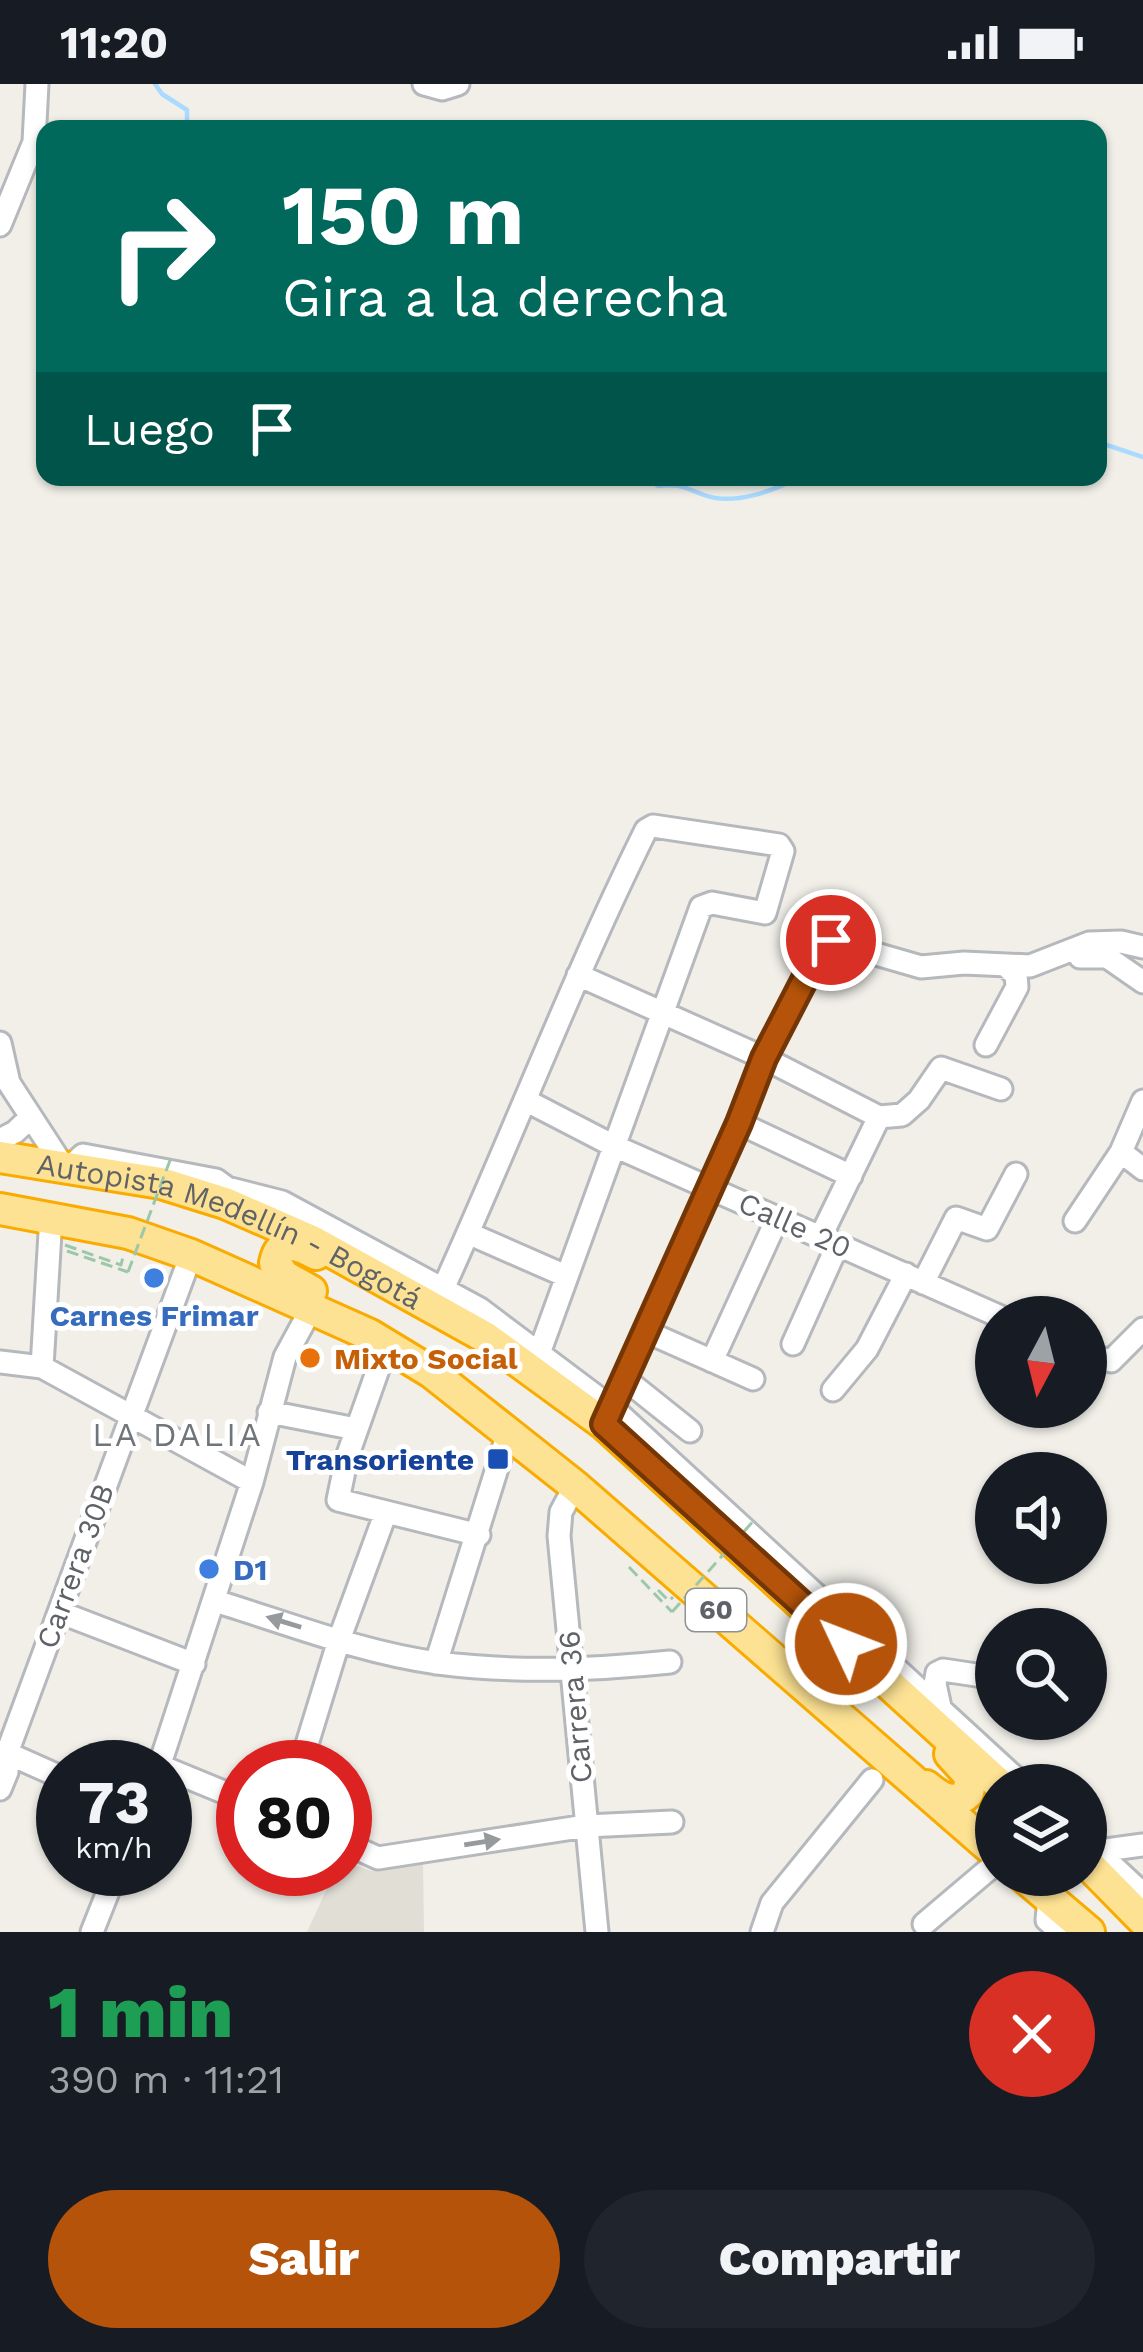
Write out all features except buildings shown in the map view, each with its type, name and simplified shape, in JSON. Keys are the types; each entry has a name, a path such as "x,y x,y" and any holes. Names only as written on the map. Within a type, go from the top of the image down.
{"highway":[{"name":"Autopista Medellín - Bogotá","path":"0,1157 160,1183 225,1203 382,1266 474,1322 608,1416 977,1764"},
{"name":"Autopista Medellín - Bogotá","path":"0,1209 128,1233 388,1346 509,1430 975,1835"},
{"path":"388,1346 389,1332 284,1276 275,1263 279,1250 295,1244 422,1311 474,1322"},
{"path":"816,1616 845,1659 968,1770 968,1792 955,1800 938,1796 874,1740 845,1725"},
{"path":"1107,1879 1143,1921"},
{"path":"1053,1896 1089,1932"},
{"path":"1056,1896 1104,1932"}],"street":[{"path":"0,225 34,142 37,84"},
{"path":"424,84 442,89 458,84"},
{"path":"447,1280 578,975 649,827 779,845 783,851 769,910 759,914 712,903 701,907 537,1362"},
{"path":"1000,1764 674,1463 608,1416 764,1058 826,941 912,967 1030,966 1107,957 1143,982"},
{"path":"1050,961 1089,943 1143,947"},
{"path":"986,1045 1018,987 1016,975 1005,965"},
{"path":"578,975 764,1058 879,1118 902,1115 941,1068 1001,1089"},
{"path":"0,1043 9,1083 67,1167"},
{"name":"Calle 20","path":"524,1100 975,1305"},
{"path":"1075,1221 1121,1152 1143,1101"},
{"path":"0,1139 31,1117"},
{"path":"794,1344 850,1176 879,1118"},
{"path":"739,1123 850,1176"},
{"path":"1121,1152 1143,1168"},
{"path":"833,1390 956,1218 987,1229 1016,1174"},
{"path":"712,1361 778,1217"},
{"path":"42,1367 62,1218"},
{"path":"470,1234 566,1276"},
{"name":"Carrera 30B","path":"0,1789 7,1772 7,1753 189,1260"},
{"path":"382,1266 409,1260 447,1280 474,1322"},
{"path":"170,1740 252,1482 285,1357 308,1314"},
{"path":"1107,1360 1143,1329"},
{"path":"645,1331 753,1378"},
{"path":"388,1346 356,1429 338,1500 479,1535"},
{"path":"0,1362 42,1367 252,1482"},
{"path":"625,1378 690,1431"},
{"path":"269,1412 356,1429"},
{"path":"436,1663 509,1430"},
{"name":"Carrera 36","path":"578,1488 561,1512 559,1536 598,1932"},
{"path":"308,1740 386,1512"},
{"path":"215,1601 339,1640 436,1663 573,1672 670,1662"},
{"path":"59,1612 194,1664"},
{"path":"898,1670 916,1667 975,1675"},
{"path":"940,1708 935,1676 943,1670"},
{"path":"7,1753 36,1766"},
{"path":"762,1932 772,1904 872,1780"},
{"path":"372,1855 586,1826 672,1822"},
{"path":"1107,1853 1143,1845"},
{"path":"1107,1870 1143,1894"},
{"path":"924,1924 975,1881"},
{"path":"92,1932 106,1896"},
{"path":"1045,1896 1047,1920 1061,1932"},
{"path":"1143,1910 1143,1921"}],"path":[{"path":"123,1257 121,1264 65,1245 63,1250 128,1272 172,1155"},
{"path":"622,1559 672,1612 756,1518"}],"shaded area":[{"path":"423,1861 424,1932 307,1932 324,1896 372,1896 372,1871"}],"waterway":[{"path":"155,84 187,110 187,120"},
{"path":"1107,445 1143,457"},
{"path":"658,486 677,486"},
{"path":"677,486 728,499 779,486"}],"place":[{"name":"Carnes Frimar","path":"154,1278"},
{"name":"Mixto Social","path":"310,1358"},
{"name":"Transoriente","path":"498,1459"},
{"name":"D1","path":"209,1569"}],"district":[{"name":"LA DALIA","path":"178,1434"}],"route":[{"path":"831,940 823,944 764,1058 604,1424 846,1644"}]}
